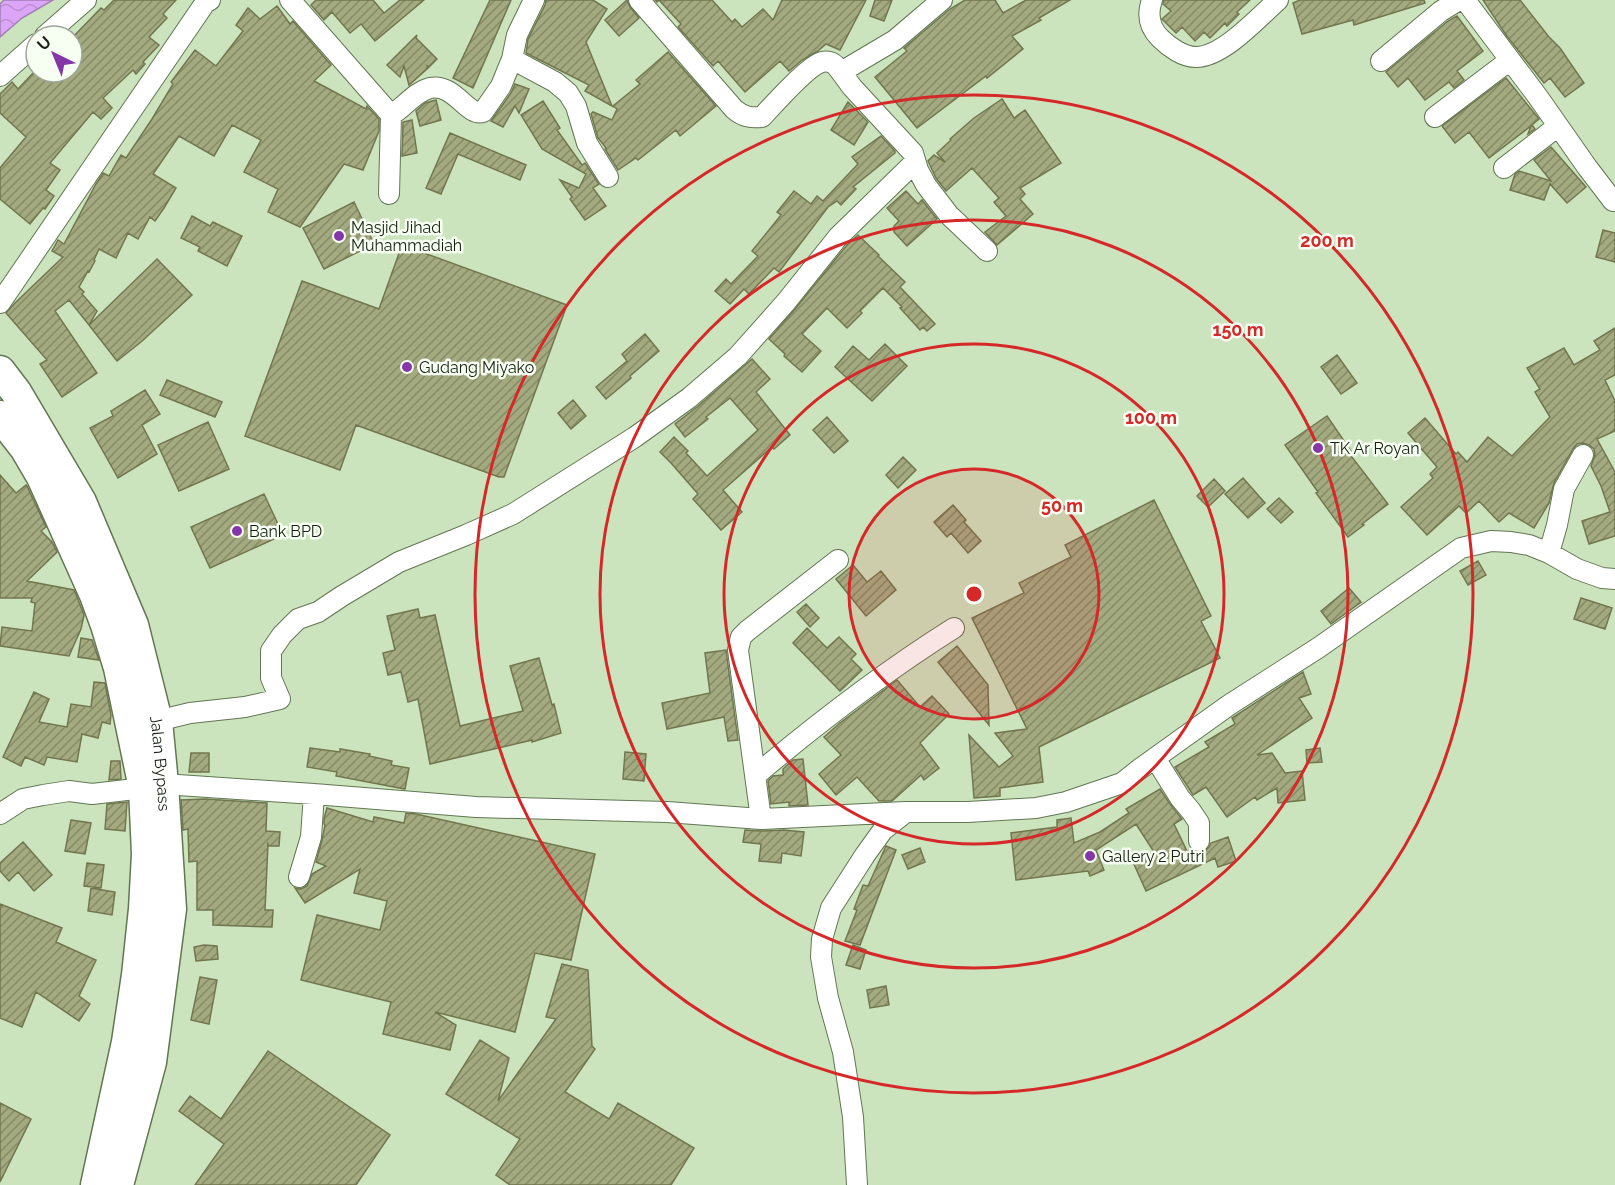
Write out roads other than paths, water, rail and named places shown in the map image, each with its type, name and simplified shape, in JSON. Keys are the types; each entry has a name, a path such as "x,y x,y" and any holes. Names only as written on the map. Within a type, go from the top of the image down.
{"highway":[{"name":"Jalan Bypass","path":"0,371 16,392 81,502 106,591 106,625 154,786 171,909 151,1062 118,1185"},
{"name":"Jalan Bypass","path":"0,416 25,448 106,591 133,625 157,721 154,786 137,975 127,1042 96,1185"}],"street":[{"path":"59,24 86,0"},
{"path":"0,303 205,3 210,0"},
{"path":"290,0 391,115 389,194"},
{"path":"391,115 411,98 429,88 449,91 471,110 481,113 501,86 512,59 517,35 534,0"},
{"path":"639,0 741,115 751,118 762,117 813,67 824,62 836,64 852,87 913,153 926,185 949,215 987,251"},
{"path":"841,72 895,39 942,0"},
{"path":"1152,0 1149,9 1150,22 1158,36 1175,51 1196,57 1216,52 1232,42 1278,0"},
{"path":"1381,61 1441,11 1459,0"},
{"path":"1465,0 1593,176 1613,201 1615,200"},
{"path":"0,76 24,55"},
{"path":"512,59 555,82 568,93 576,106 587,143 608,177"},
{"path":"1435,117 1510,60"},
{"path":"1504,168 1558,126"},
{"path":"157,721 190,713 244,707 280,699 271,678 271,651 282,635 298,620 318,612 399,562 513,514 635,437 689,398 738,356 786,302 838,237 915,162"},
{"path":"1549,553 1564,489 1583,455"},
{"path":"0,814 23,800 44,795 69,791 92,794 154,786 314,794 476,807 667,812 760,819 1036,808 1066,802 1122,783 1229,705 1318,648 1461,548 1491,541 1529,545 1577,569 1602,578 1615,579"},
{"path":"760,819 738,650 741,638 838,560"},
{"path":"756,775 828,717 925,646 954,628"},
{"path":"1155,758 1198,823 1199,841"},
{"path":"299,877 311,837 314,794"},
{"path":"857,1185 853,1117 843,1052 828,998 820,957 822,939 831,908 865,855 883,830 906,812"}],"water":[{"path":"4,0 53,0 22,18 0,37 0,4"}],"place":[{"name":"Masjid Jihad Muhammadiah","path":"339,236"},
{"name":"Gudang Miyako","path":"407,367"},
{"name":"TK Ar Royan","path":"1318,448"},
{"name":"Bank BPD","path":"237,531"},
{"name":"Gallery 2 Putri","path":"1090,856"}]}
